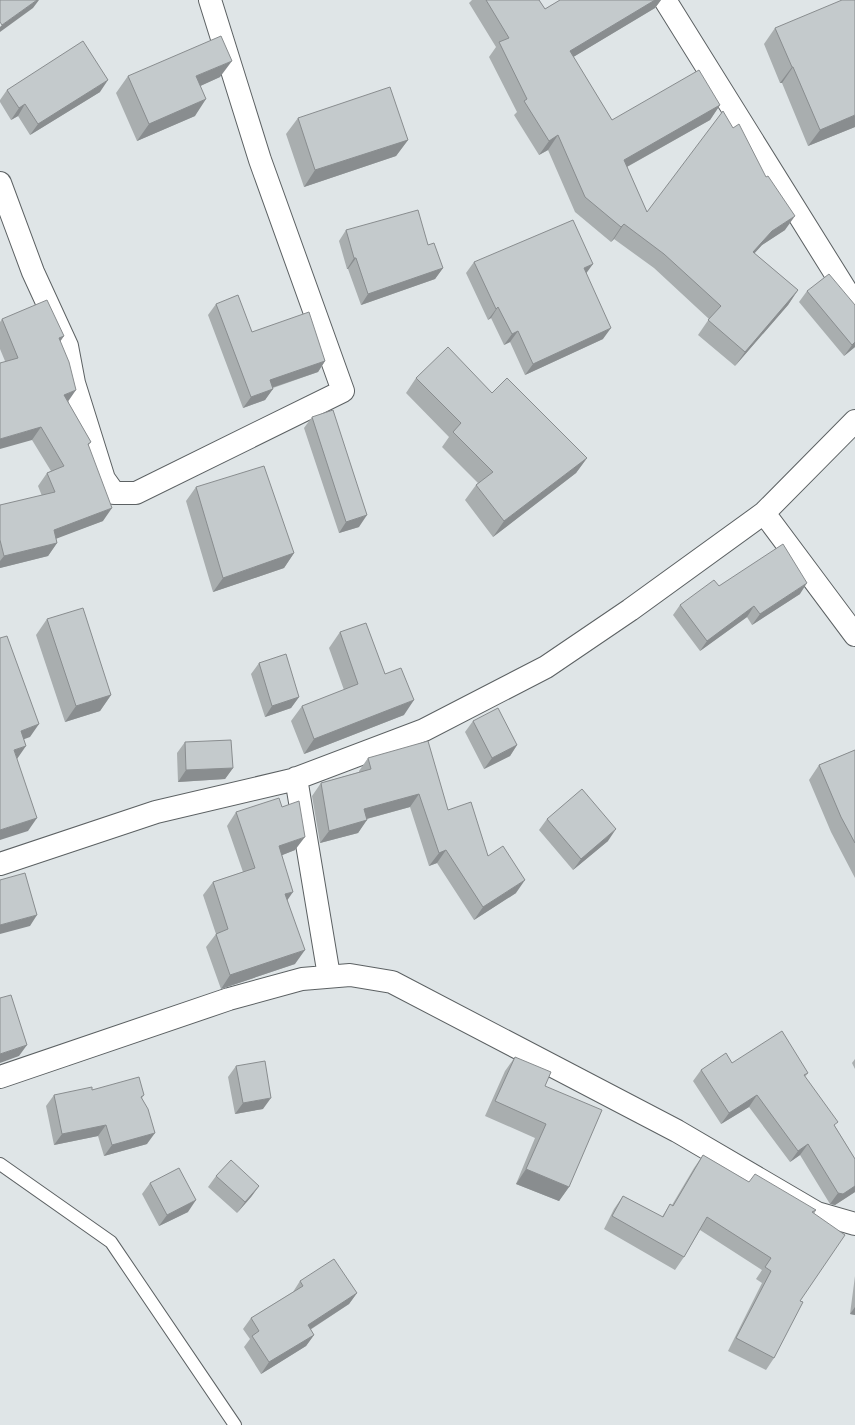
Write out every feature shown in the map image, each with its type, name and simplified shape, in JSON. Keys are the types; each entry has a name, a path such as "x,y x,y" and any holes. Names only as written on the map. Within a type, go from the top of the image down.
{"street":[{"path":"0,183 33,272 67,346 74,383 104,479 114,493 136,493 342,390 260,160 210,0"},
{"path":"665,0 855,305"},
{"path":"0,864 156,812 296,778 424,730 546,667 630,610 764,513 854,423"},
{"path":"764,513 855,635"},
{"path":"296,778 329,976"},
{"path":"0,1077 229,999 302,979 350,975 392,982 677,1131 817,1213 855,1224"}],"lane":[{"path":"0,1164 111,1242 235,1425"}],"building":[{"path":"0,0 37,0 2,25 0,22"},
{"path":"486,0 539,0 545,9 560,0 655,0 570,51 612,120 699,70 720,105 624,160 647,212 723,111 733,128 739,124 766,177 768,176 795,216 772,231 753,252 798,290 745,352 708,320 721,306 664,254 624,224 621,227 585,197 558,135 549,141 524,101 527,99 499,42 509,38"},
{"path":"842,0 855,0 855,115 820,130 775,28"},
{"path":"221,36 232,61 196,76 206,99 149,124 128,76"},
{"path":"83,41 108,80 38,124 25,104 19,108 7,90"},
{"path":"390,87 408,140 315,170 298,118"},
{"path":"418,210 428,245 434,243 443,268 368,294 356,258 354,258 346,230"},
{"path":"573,220 593,264 584,268 611,328 533,364 518,331 512,334 498,307 496,309 474,262"},
{"path":"829,274 855,305 855,342 852,345 807,291"},
{"path":"238,295 252,332 309,312 325,361 270,380 273,389 251,397 216,304"},
{"path":"47,300 64,336 59,338 69,362 76,390 64,395 91,442 88,444 112,508 54,530 57,543 4,556 0,540 0,505 55,492 47,473 64,466 41,427 0,439 0,363 18,358 2,319"},
{"path":"448,347 492,393 507,378 587,458 504,521 476,485 493,472 453,432 461,423 416,378"},
{"path":"333,410 367,515 346,522 312,417"},
{"path":"264,466 294,553 223,578 196,487"},
{"path":"783,544 807,583 760,614 754,606 707,641 680,605 714,580 719,586"},
{"path":"83,608 111,695 76,706 47,619"},
{"path":"366,623 385,674 401,668 414,700 314,739 302,706 358,684 340,632"},
{"path":"7,636 39,724 21,731 26,746 14,750 37,818 0,830 0,638"},
{"path":"286,654 299,697 272,706 259,663"},
{"path":"498,708 517,745 492,758 473,721"},
{"path":"231,740 233,768 186,770 185,742"},
{"path":"428,741 448,810 471,802 488,856 503,846 525,880 483,907 446,850 439,853 419,794 364,809 367,820 329,831 321,783 371,769 368,758"},
{"path":"855,750 855,843 841,817 819,765"},
{"path":"582,789 616,829 581,859 547,819"},
{"path":"279,798 282,807 299,801 305,837 279,846 293,892 285,894 305,950 230,975 216,934 228,929 213,882 255,868 236,812"},
{"path":"25,873 37,915 0,925 0,880"},
{"path":"11,995 27,1045 0,1054 0,998"},
{"path":"782,1031 808,1073 804,1075 838,1122 834,1125 855,1159 855,1186 843,1194 838,1193 808,1144 798,1151 757,1095 729,1113 701,1070 726,1053 732,1063"},
{"path":"515,1057 551,1072 545,1086 602,1110 569,1187 526,1169 546,1124 495,1101"},
{"path":"265,1061 271,1098 243,1103 236,1066"},
{"path":"139,1077 144,1095 141,1097 148,1109 155,1133 112,1145 106,1125 62,1134 54,1095 92,1087 92,1090"},
{"path":"703,1155 749,1182 755,1174 816,1210 812,1212 845,1235 800,1301 803,1302 774,1358 736,1338 771,1271 765,1267 771,1258 707,1217 684,1257 612,1216 623,1196 663,1217 670,1204 673,1206"},
{"path":"231,1160 259,1186 245,1202 216,1176"},
{"path":"179,1168 196,1200 167,1215 150,1183"},
{"path":"334,1259 357,1293 308,1325 314,1335 269,1362 252,1336 259,1331 251,1318 303,1286 300,1281"}]}
